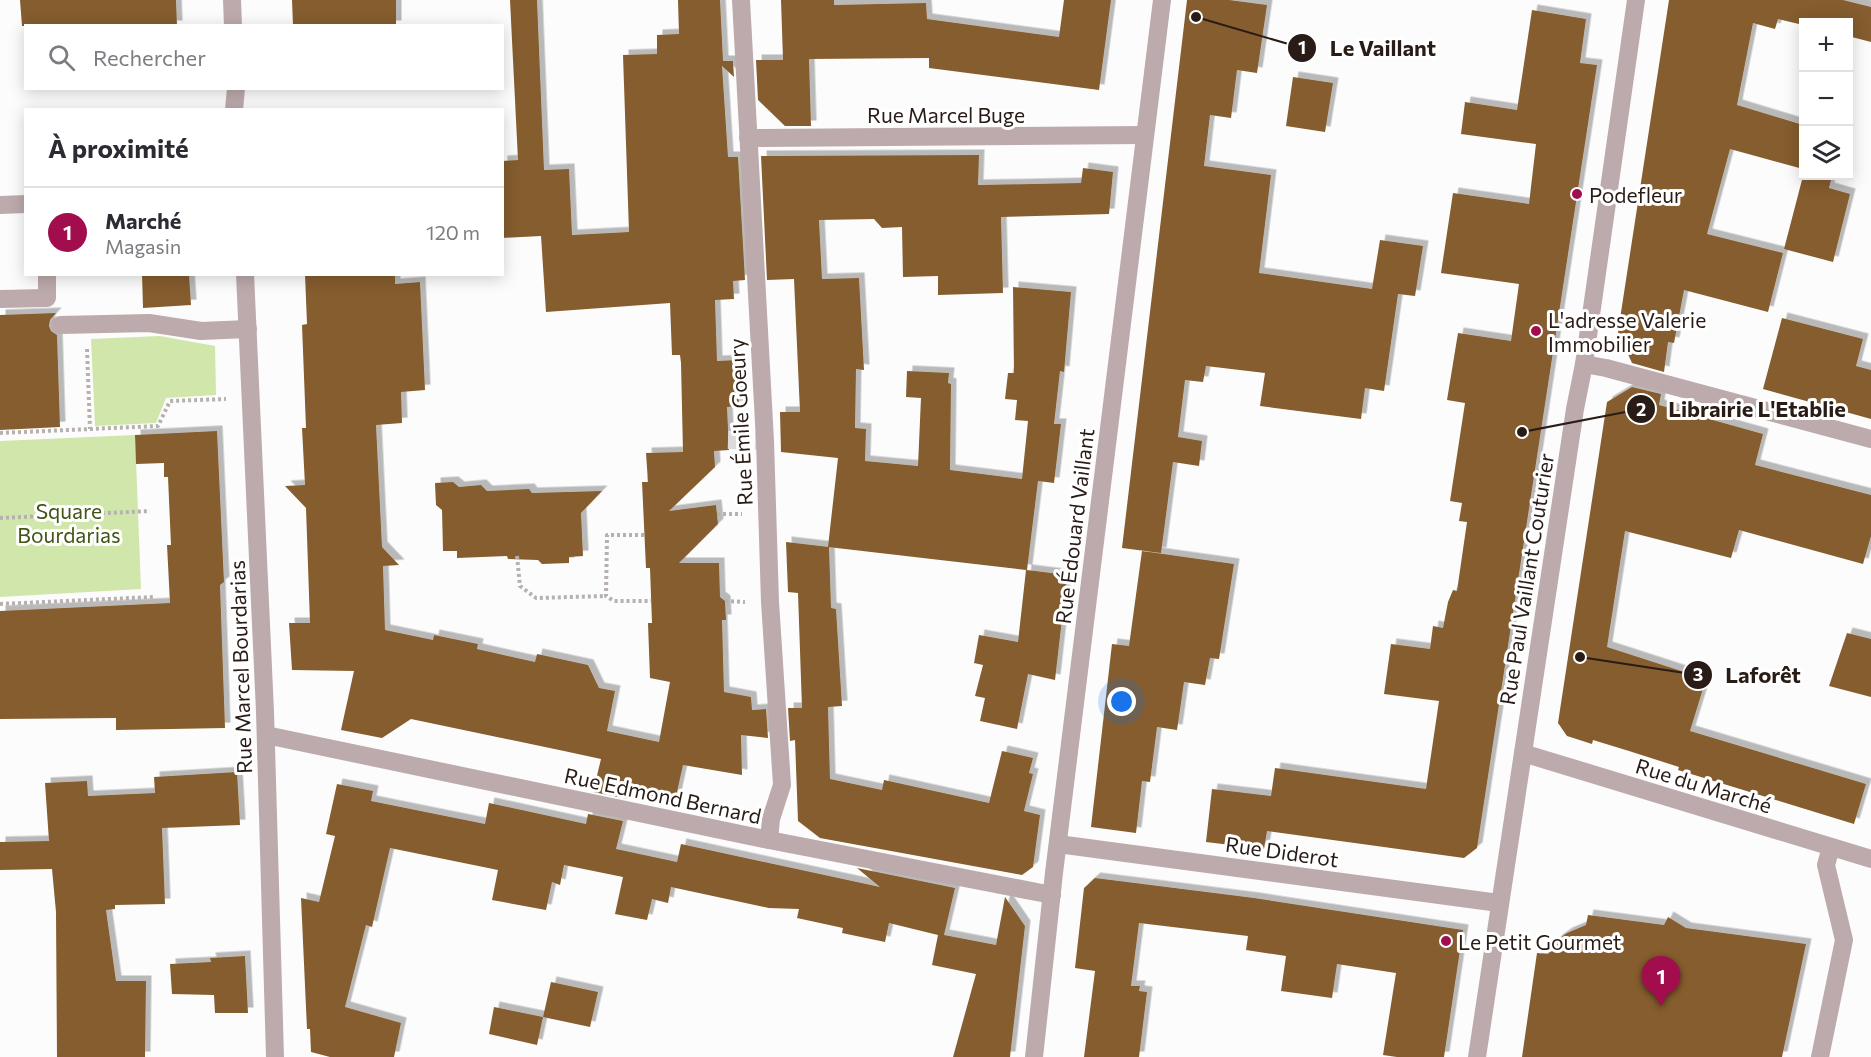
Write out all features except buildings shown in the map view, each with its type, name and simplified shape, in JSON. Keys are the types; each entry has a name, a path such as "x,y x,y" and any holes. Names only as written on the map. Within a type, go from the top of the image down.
{"street":[{"path":"232,0 233,24"},
{"name":"Rue Émile Goeury","path":"741,0 765,441 770,602 782,785 771,819 769,840"},
{"name":"Rue Édouard Vaillant","path":"1034,1057 1162,0"},
{"name":"Rue Paul Vaillant Couturier","path":"1477,1057 1575,409 1584,364 1636,0"},
{"path":"234,108 236,90"},
{"name":"Rue Marcel Buge","path":"748,138 1144,135"},
{"path":"0,205 24,204"},
{"path":"0,299 47,298 46,276"},
{"name":"Rue Marcel Bourdarias","path":"245,276 266,735 275,1057"},
{"path":"60,325 149,323 201,331 248,329"},
{"path":"1584,364 1871,439"},
{"name":"Rue Edmond Bernard","path":"266,735 769,840 1052,895"},
{"name":"Rue du Marché","path":"1523,753 1871,859"},
{"name":"Rue Diderot","path":"1058,844 1499,903"},
{"path":"1820,1057 1844,940 1826,865 1831,847"}],"path":[{"path":"86,324 90,429"},
{"path":"0,434 158,426 170,401 216,400"},
{"path":"0,518 150,511"},
{"path":"606,596 607,535 644,535"},
{"path":"517,556 520,586 536,598 606,596 614,601 651,601"},
{"path":"0,604 153,597"}],"green space":[{"path":"160,336 215,346 216,395 166,398 156,423 95,426 91,339"},
{"name":"Square Bourdarias","path":"135,435 141,589 0,597 0,441"}],"tunnel":[{"path":"728,440 765,441"}],"place":[{"name":"Le Vaillant","path":"1196,17"},
{"name":"Podefleur","path":"1577,194"},
{"name":"L'adresse Valerie Immobilier","path":"1536,331"},
{"name":"Librairie L'Etablie","path":"1522,432"},
{"name":"Laforêt","path":"1580,657"},
{"name":"Le Petit Gourmet","path":"1446,941"},
{"name":"Marché","path":"1661,1006"}]}
